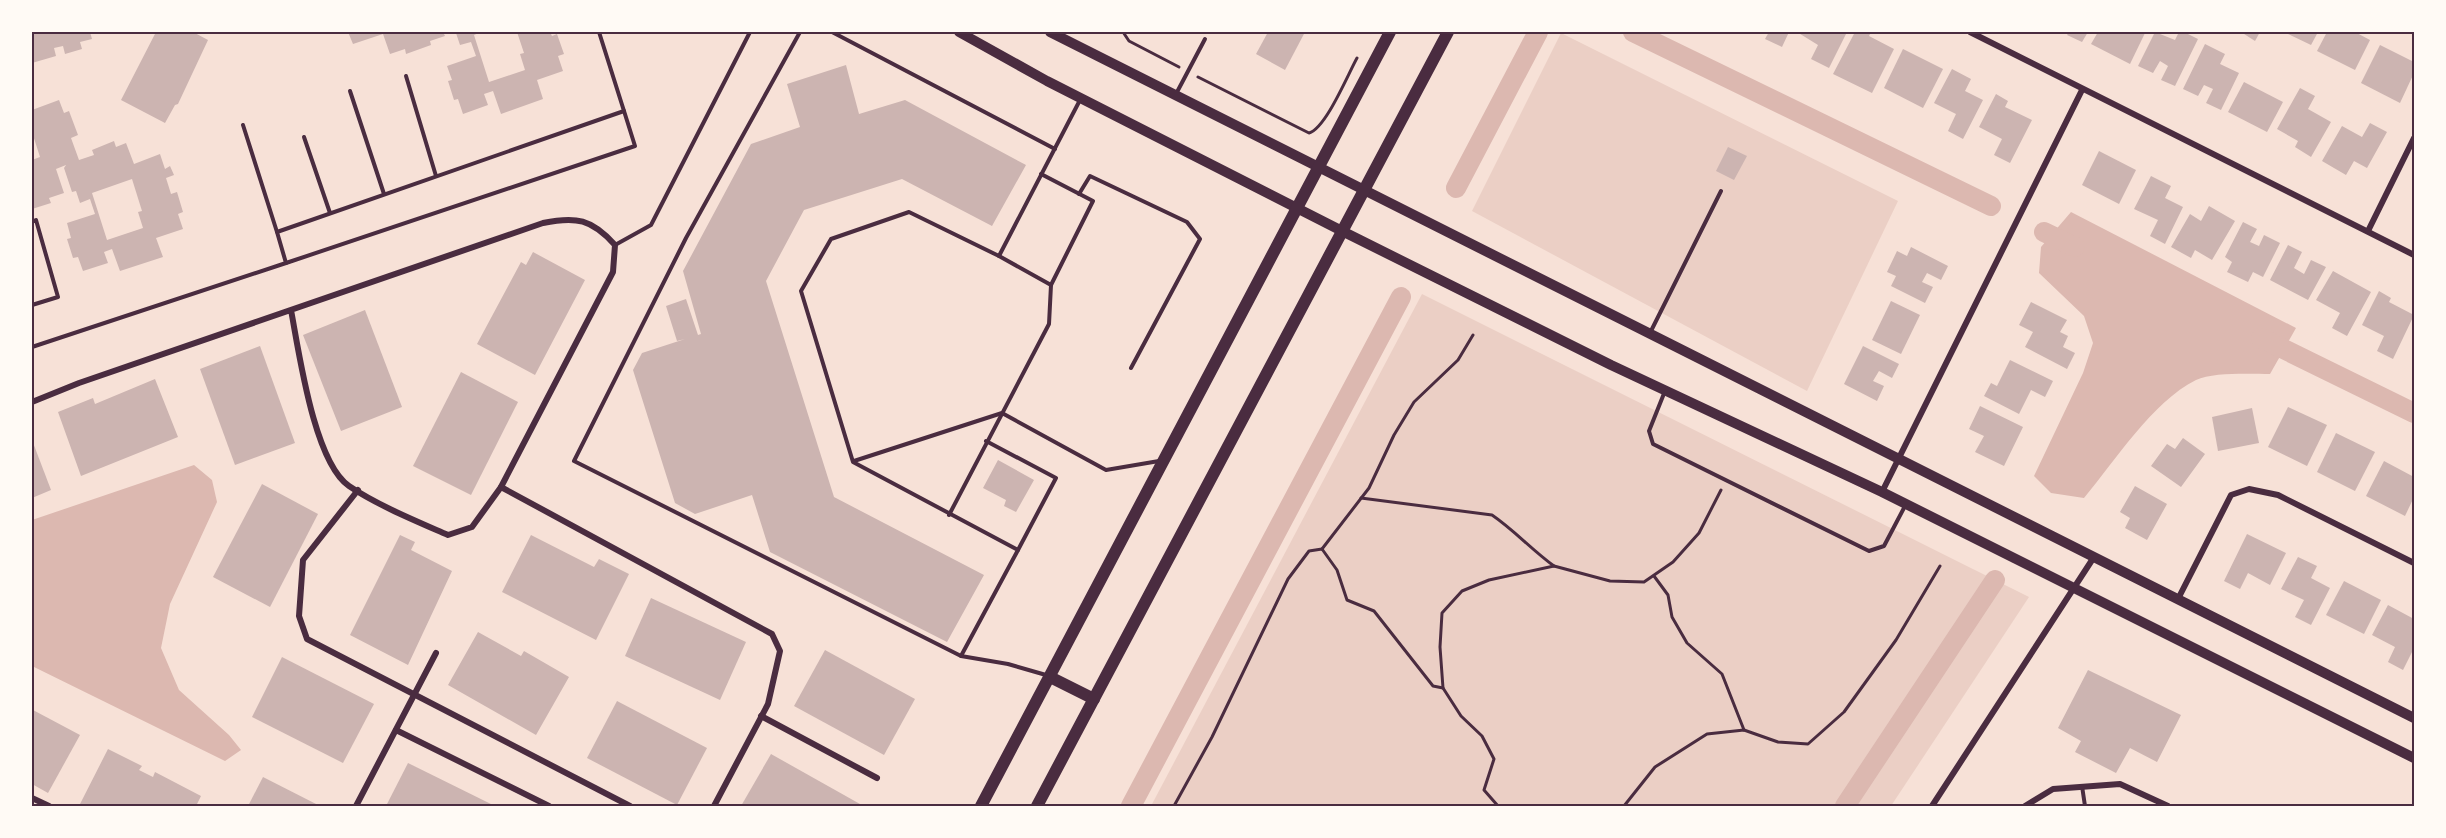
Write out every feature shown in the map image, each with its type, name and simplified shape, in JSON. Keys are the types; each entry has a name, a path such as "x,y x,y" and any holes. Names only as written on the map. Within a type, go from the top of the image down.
{"main road":[{"path":"981,807 1390,32"},
{"path":"1037,807 1448,32"},
{"path":"1050,676 1094,699"}],"street":[{"path":"959,32 1081,98 1342,231 1666,391 1882,492 2415,758"},
{"path":"1050,32 2415,718"},
{"path":"1970,32 2415,255"},
{"path":"1882,492 2082,90"},
{"path":"2368,231 2415,138"},
{"path":"32,402 291,310 551,221 567,218 588,223 601,229 615,245 613,272 501,488 472,527 448,535 348,485 330,465 307,393 291,310"},
{"path":"501,488 772,634 780,651 768,704 714,807"},
{"path":"2178,599 2231,495 2249,489 2278,495 2415,563"},
{"path":"358,490 303,560 299,616 307,639 630,807"},
{"path":"1932,807 2094,557"},
{"path":"356,807 436,653"},
{"path":"761,716 877,778"},
{"path":"396,730 549,807"},
{"path":"2025,807 2053,789 2082,785 2120,784 2168,807"},
{"path":"32,798 49,807"}],"lane":[{"path":"32,347 635,146 599,32"},
{"path":"615,245 651,225 750,32"},
{"path":"800,32 686,238 574,461 962,656 1008,664 1050,676"},
{"path":"832,32 1055,149"},
{"path":"1175,95 1205,39"},
{"path":"406,76 436,176"},
{"path":"350,91 384,194"},
{"path":"999,256 1081,98"},
{"path":"277,232 624,111"},
{"path":"243,124 286,262"},
{"path":"304,137 330,213"},
{"path":"949,515 1049,324 1051,285 1094,201 1041,174"},
{"path":"1080,194 1090,176 1187,222 1200,239 1131,368"},
{"path":"1649,334 1721,190"},
{"path":"1018,550 853,462 801,291 831,239 909,212 999,256 1051,285"},
{"path":"32,222 36,220 57,297 32,305"},
{"path":"1666,391 1649,430 1653,444 1869,551 1884,546 1906,504"},
{"path":"853,462 1002,412 1106,470 1165,460"},
{"path":"962,656 1056,478 986,441"},
{"path":"2082,785 2085,807"}],"path":[{"path":"1123,32 1129,41 1309,133 1324,120 1360,51"},
{"path":"1174,807 1212,737 1288,579 1310,551 1322,549 1361,498 1414,402 1458,360 1473,335"},
{"path":"1361,498 1492,515 1510,527 1528,547 1554,566 1610,581 1644,582 1673,562 1699,533 1726,480"},
{"path":"1322,549 1337,570 1347,600 1374,611 1433,686 1443,688"},
{"path":"1498,807 1484,790 1494,759 1482,736 1461,716 1443,688 1440,647 1442,613 1462,591 1489,580 1554,566"},
{"path":"1624,807 1655,767 1707,734 1744,730 1778,742 1808,744 1850,704 1896,640 1940,566"},
{"path":"1654,576 1668,595 1672,617 1687,642 1722,674 1744,730"}],"shaded area":[{"path":"1561,33 1898,201 1807,391 1472,211"},
{"path":"2071,212 2296,328 2270,374 2203,377 2180,390 2149,417 2084,498 2051,493 2034,476 2083,373 2093,343 2084,316 2039,273 2041,247"},
{"path":"1422,294 2029,597 1891,806 1151,806"},
{"path":"194,465 212,480 217,502 170,604 161,648 179,690 229,735 241,750 225,761 32,666 32,520"}],"building":[{"path":"32,32 90,32 92,39 80,42 82,49 65,54 63,46 54,48 56,56 32,63"},
{"path":"156,32 193,32 208,40 178,104 175,105 165,123 121,100"},
{"path":"348,32 443,32 445,36 430,41 431,45 406,54 405,49 390,54 383,34 353,44"},
{"path":"452,32 481,32 474,35 489,82 525,70 520,54 524,53 517,32 550,32 552,36 557,34 564,54 558,56 563,71 537,80 543,99 501,114 493,91 484,94 488,105 463,114 458,99 454,100 448,81 452,80 447,66 476,56 471,42 460,45 456,33"},
{"path":"1268,32 1305,32 1285,70 1256,54"},
{"path":"1769,32 1789,32 1782,47 1765,39"},
{"path":"1797,32 1847,32 1829,68 1811,59 1818,45"},
{"path":"1855,32 1871,32 1869,36 1894,49 1872,93 1833,74"},
{"path":"2069,32 2088,32 2082,42 2067,35"},
{"path":"2098,32 2145,33 2130,64 2091,44"},
{"path":"2155,32 2175,40 2179,32 2198,39 2175,86 2161,80 2168,66 2160,61 2153,73 2138,66"},
{"path":"2241,32 2260,32 2255,41"},
{"path":"2284,32 2318,32 2311,45"},
{"path":"2327,32 2355,32 2370,40 2355,70 2317,51"},
{"path":"2205,44 2225,54 2220,64 2239,73 2221,110 2206,103 2213,89 2204,85 2198,96 2183,89"},
{"path":"2380,45 2414,62 2414,73 2400,103 2361,83"},
{"path":"1903,49 1943,69 1923,108 1884,88"},
{"path":"846,65 859,114 905,100 1026,165 992,226 902,179 804,210 766,281 834,497 984,575 947,642 770,552 752,495 695,514 675,503 633,370 642,353 685,339 677,341 666,306 686,299 698,335 701,334 683,271 751,144 800,127 787,84"},
{"path":"1952,69 1971,79 1965,91 1983,100 1963,139 1948,131 1956,114 1934,103"},
{"path":"2244,82 2283,102 2267,132 2228,112"},
{"path":"2300,88 2315,96 2308,109 2331,122 2311,157 2295,147 2298,141 2277,129"},
{"path":"1996,94 2008,101 2005,107 2032,120 2010,163 1994,155 2002,139 1979,127"},
{"path":"59,100 64,113 69,111 78,135 71,138 79,160 94,155 92,150 114,141 116,147 126,143 134,164 160,154 165,169 170,166 174,175 166,178 171,194 177,192 183,212 178,214 183,229 156,238 163,257 120,271 112,249 104,252 108,263 83,271 78,257 73,258 67,239 71,238 67,223 95,214 90,199 80,203 76,191 72,192 64,168 66,165 56,169 64,193 49,198 51,203 32,209 32,160 40,157 32,132 32,110","holes":["132,179 142,211 138,212 143,228 107,240 92,193"]},
{"path":"2370,123 2387,132 2367,168 2354,161 2346,175 2322,161 2342,126 2362,137"},
{"path":"1728,147 1747,156 1734,180 1716,171"},
{"path":"2099,151 2136,170 2119,204 2082,185"},
{"path":"2151,176 2171,186 2165,198 2183,207 2165,244 2150,236 2158,220 2134,209"},
{"path":"2209,206 2235,221 2212,260 2195,250 2191,258 2171,247 2190,214 2201,221"},
{"path":"2243,222 2257,229 2250,242 2259,246 2264,235 2280,243 2263,277 2253,272 2248,282 2227,272 2232,262 2225,257"},
{"path":"2288,245 2302,252 2294,268 2304,274 2311,260 2326,267 2308,300 2270,280"},
{"path":"1911,247 1948,266 1941,280 1927,273 1922,282 1933,287 1925,303 1891,286 1896,276 1887,272 1897,251 1907,256"},
{"path":"533,252 585,280 535,375 477,344 521,262 526,265"},
{"path":"2333,271 2371,292 2347,336 2332,328 2340,313 2316,300"},
{"path":"2379,291 2391,298 2389,302 2414,315 2393,359 2377,351 2384,336 2362,325"},
{"path":"1891,301 1920,315 1901,354 1872,340"},
{"path":"2031,302 2067,320 2060,332 2068,336 2063,347 2075,353 2067,369 2025,347 2033,332 2019,325"},
{"path":"365,310 402,407 341,431 303,335"},
{"path":"260,346 295,443 235,465 200,369"},
{"path":"1863,346 1899,364 1892,378 1879,371 1873,381 1884,386 1877,401 1844,384"},
{"path":"2010,360 2053,381 2045,397 2031,390 2019,414 1984,396 1991,383 1997,386"},
{"path":"461,372 518,402 471,495 413,466"},
{"path":"155,379 178,437 81,476 58,412 93,398 95,404"},
{"path":"1980,406 2023,427 2004,466 1975,452 1984,436 1969,429"},
{"path":"2288,407 2327,425 2307,466 2268,447"},
{"path":"2252,408 2259,443 2218,451 2212,417"},
{"path":"2336,433 2375,452 2355,491 2317,472"},
{"path":"2183,438 2205,454 2181,487 2151,466 2167,444 2175,449"},
{"path":"32,440 51,490 32,498"},
{"path":"998,460 1034,480 1016,512 1004,506 1006,500 983,488"},
{"path":"2384,461 2414,477 2414,497 2405,516 2366,496"},
{"path":"262,484 318,514 270,607 213,577"},
{"path":"2135,486 2167,504 2147,540 2125,528 2130,518 2120,512"},
{"path":"2247,534 2286,553 2270,585 2248,573 2240,589 2224,581"},
{"path":"400,535 415,542 411,550 452,571 408,665 350,635"},
{"path":"531,535 594,567 599,559 629,574 596,640 502,592"},
{"path":"2298,557 2317,566 2311,578 2330,588 2311,625 2295,617 2304,600 2281,589"},
{"path":"2344,581 2381,600 2364,634 2326,615"},
{"path":"651,598 746,642 720,700 625,656"},
{"path":"2388,605 2414,619 2414,648 2403,670 2388,662 2395,647 2372,635"},
{"path":"478,632 521,656 524,651 569,677 536,735 448,685"},
{"path":"825,650 915,699 884,755 794,706"},
{"path":"282,657 374,704 343,763 252,717"},
{"path":"2088,670 2181,715 2157,762 2130,748 2116,773 2075,752 2081,741 2058,728"},
{"path":"617,701 707,748 677,805 587,758"},
{"path":"33,710 80,735 48,793 32,784"},
{"path":"108,749 142,766 139,770 153,777 155,772 201,796 196,806 79,806"},
{"path":"771,754 860,804 859,806 741,806"},
{"path":"408,763 495,806 386,806"},
{"path":"263,777 320,806 248,806"}],"waterway":[{"path":"1456,188 1538,32"},
{"path":"1633,32 1991,206"},
{"path":"2044,232 2075,247"},
{"path":"1131,806 1401,297"},
{"path":"2261,338 2414,413"},
{"path":"1845,806 1995,580"}]}
